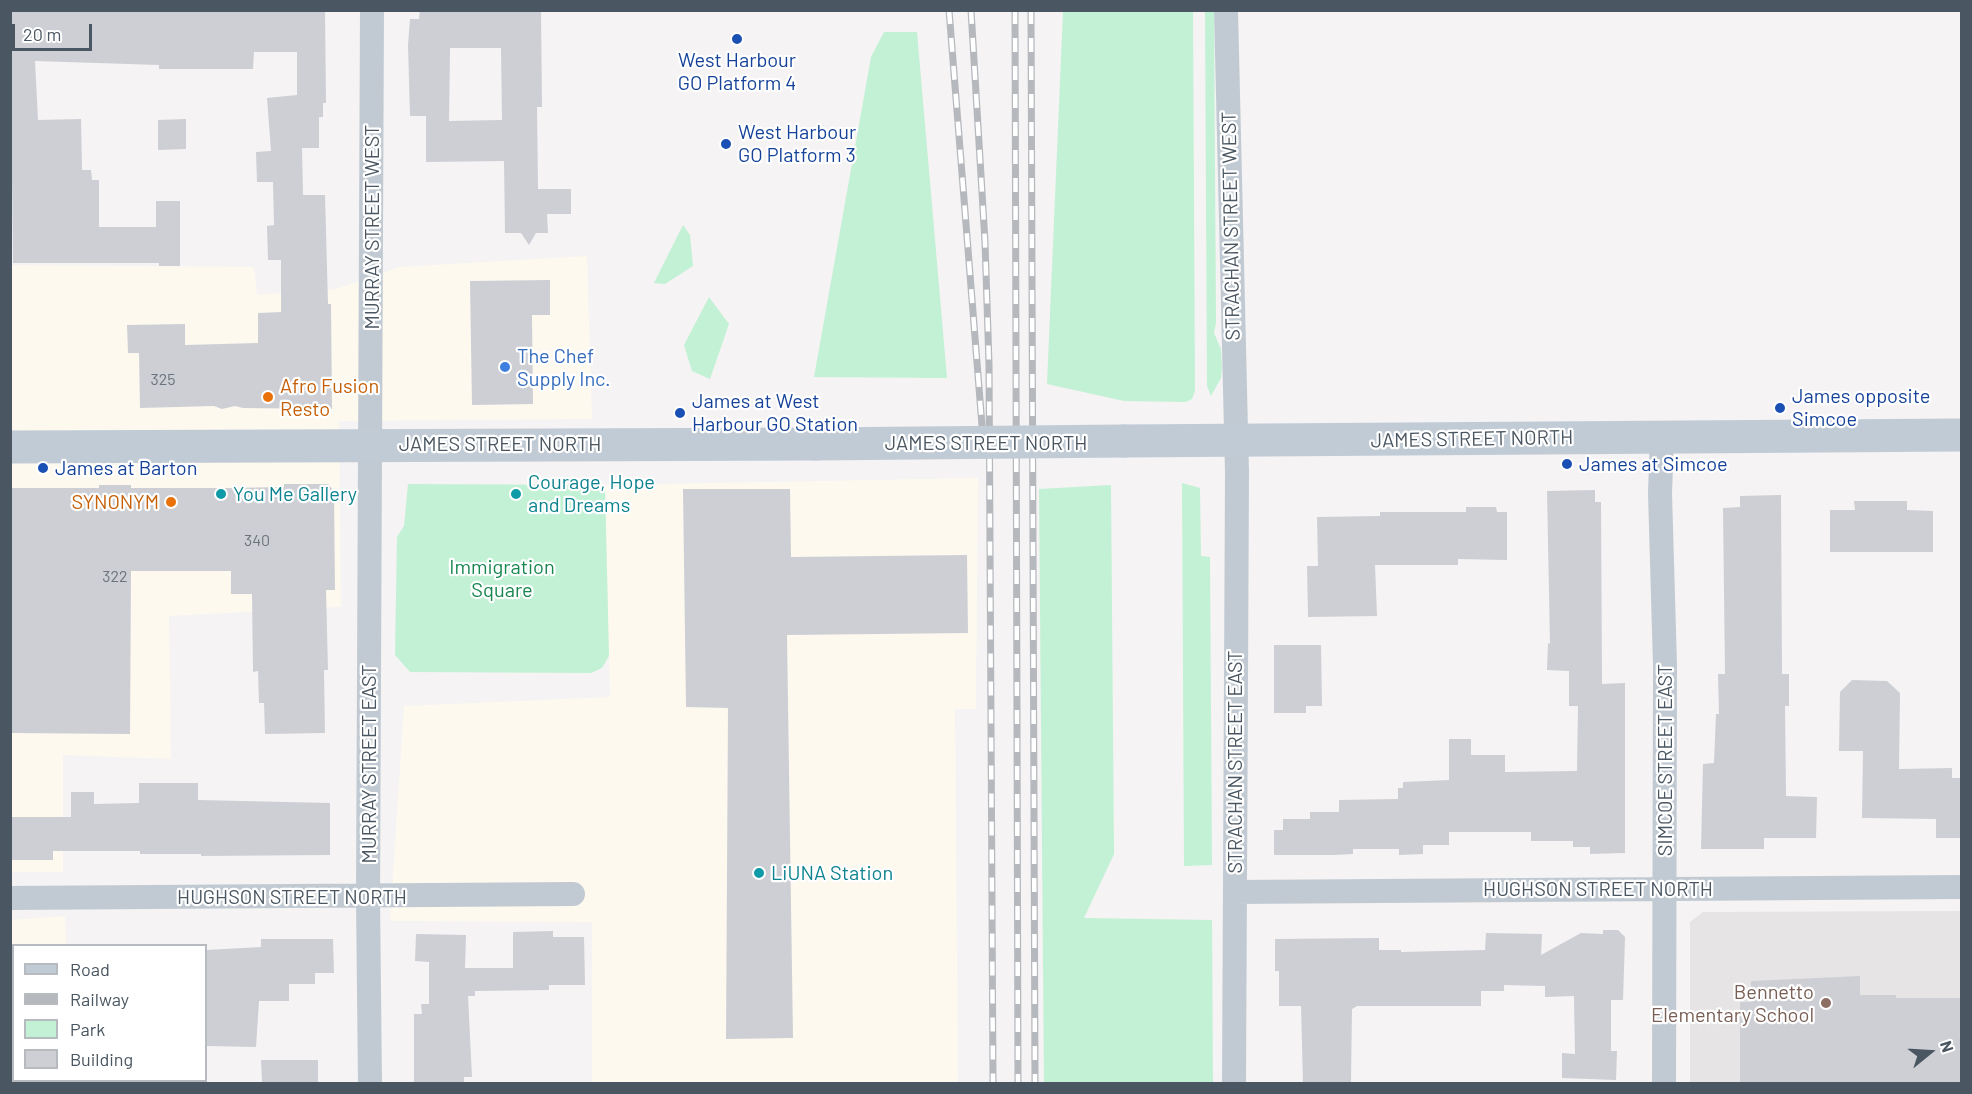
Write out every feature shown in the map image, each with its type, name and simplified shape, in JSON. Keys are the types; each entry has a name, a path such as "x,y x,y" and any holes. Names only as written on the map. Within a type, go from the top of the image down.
{"main road":[{"name":"JAMES STREET NORTH","path":"10,447 370,444 508,447 624,443 816,444 1962,435"}],"street":[{"name":"MURRAY STREET WEST","path":"370,444 372,10"},
{"name":"STRACHAN STREET WEST","path":"1227,10 1236,441"},
{"name":"SIMCOE STREET EAST","path":"1662,437 1660,493 1665,666 1664,1083"},
{"name":"STRACHAN STREET EAST","path":"1234,1083 1236,441"},
{"name":"MURRAY STREET EAST","path":"370,444 368,897 370,1083"},
{"name":"HUGHSON STREET NORTH","path":"1235,892 1962,887"},
{"name":"HUGHSON STREET NORTH","path":"10,898 573,894"}],"shaded area":[{"path":"587,256 592,419 339,421 341,607 169,616 171,759 63,755 63,872 11,872 11,265 254,267 257,295 336,289 399,267"},
{"path":"978,478 976,709 955,709 958,1083 592,1083 592,922 390,921 404,706 610,697 605,485"},
{"name":"Bennetto Elementary School","path":"1961,911 1961,1083 1690,1084 1690,922 1703,912"},
{"path":"65,916 66,944 12,944 12,1082 207,1083 11,1083 11,920"}],"green space":[{"path":"1063,11 1193,11 1195,391 1192,399 1186,402 1124,401 1047,384"},
{"path":"1205,11 1214,11 1216,323 1214,333 1221,349 1222,368 1221,378 1211,396 1207,386"},
{"path":"884,32 917,32 947,378 814,377 871,57"},
{"path":"683,225 690,235 693,266 665,284 654,283"},
{"path":"709,297 729,324 710,379 692,371 684,345"},
{"path":"1182,483 1200,488 1201,556 1210,557 1212,865 1184,866"},
{"name":"Immigration Square","path":"408,484 605,485 609,656 602,668 591,673 410,672 395,655 397,537 404,526"},
{"path":"1111,485 1114,854 1084,918 1212,920 1213,1083 1044,1083 1039,489"}],"building":[{"path":"10,10 325,10 326,103 323,103 323,117 319,117 319,148 302,148 303,195 325,195 328,304 331,304 332,409 235,406 222,409 214,406 140,408 139,353 128,353 127,325 185,324 185,345 258,343 258,313 281,312 281,260 268,260 267,226 274,225 273,182 257,182 256,152 271,151 267,98 297,95 297,52 254,52 253,69 159,69 159,65 35,61 38,120 81,119 82,170 91,170 92,180 99,180 99,227 156,227 156,201 180,201 180,266 159,266 159,263 13,263"},
{"path":"420,10 541,10 542,107 537,107 538,189 571,189 571,214 547,214 548,233 536,233 529,245 521,233 505,233 504,161 426,162 426,116 410,116 408,45 410,19 419,19","holes":["450,48 501,48 502,120 449,121"]},
{"path":"186,119 186,149 158,150 158,120"},
{"path":"550,280 550,315 532,315 533,404 472,405 470,281"},
{"path":"284,484 328,484 334,491 335,590 326,590 328,670 324,670 325,733 265,734 264,703 259,703 258,671 253,672 252,594 231,594 231,571 131,571 130,734 10,733 10,488 99,488 99,485 131,485 131,488 229,488 284,487"},
{"name":"LiUNA Station","path":"683,489 790,489 791,557 967,555 968,633 787,635 793,1038 726,1039 728,708 686,707"},
{"path":"1595,490 1595,502 1601,502 1602,684 1625,683 1625,853 1590,854 1590,847 1573,847 1573,841 1531,841 1531,832 1449,832 1449,845 1423,845 1423,854 1399,855 1399,849 1353,849 1353,854 1274,855 1274,830 1283,830 1283,819 1310,819 1310,812 1339,812 1339,800 1398,799 1398,788 1403,788 1403,782 1449,780 1449,739 1471,739 1471,755 1505,755 1505,772 1577,771 1578,706 1569,706 1569,671 1547,670 1548,643 1550,644 1547,491"},
{"path":"1781,495 1782,674 1789,674 1789,706 1785,706 1786,796 1817,797 1816,838 1764,838 1764,849 1701,849 1703,764 1714,763 1716,714 1719,714 1718,674 1725,674 1723,508 1740,507 1740,496"},
{"path":"1854,501 1907,501 1907,510 1933,511 1933,552 1830,552 1830,510 1855,510"},
{"path":"1466,507 1496,507 1497,512 1507,512 1507,560 1458,559 1458,565 1375,565 1377,616 1308,617 1307,566 1318,566 1317,517 1380,516 1380,512 1466,512"},
{"path":"1274,645 1321,645 1322,706 1306,706 1306,713 1274,713"},
{"path":"1852,680 1887,681 1900,693 1899,769 1952,768 1952,778 1962,778 1962,838 1936,838 1936,819 1862,818 1863,751 1839,751 1840,692"},
{"path":"139,783 198,783 198,800 330,803 330,855 201,856 201,854 140,854 140,851 53,851 53,860 10,860 10,817 71,817 71,792 94,792 94,804 139,803"},
{"path":"1603,930 1618,930 1625,937 1623,1000 1611,1000 1611,1051 1617,1051 1616,1080 1562,1078 1562,1053 1575,1054 1574,996 1545,997 1545,986 1504,985 1504,991 1481,991 1481,1006 1357,1006 1352,1009 1351,1083 1303,1083 1301,1006 1279,1006 1279,971 1275,971 1275,939 1379,938 1379,950 1401,950 1401,952 1485,950 1486,933 1542,934 1541,955 1581,933 1603,934"},
{"path":"553,931 553,937 584,937 585,985 549,985 549,990 475,991 475,996 468,996 472,1077 464,1077 464,1083 414,1083 414,1014 422,1014 421,1004 429,1004 429,962 415,961 416,934 466,935 465,968 513,968 513,932"},
{"path":"261,939 333,939 334,973 315,973 315,984 289,984 289,1001 259,1001 256,1047 207,1046 207,950 261,947"},
{"path":"1860,976 1860,995 1896,995 1896,998 1962,998 1962,1083 1740,1082 1740,1002 1751,1002 1751,981"},
{"path":"261,1060 318,1060 318,1083 262,1082"}],"railway":[{"path":"949,10 983,438"},
{"path":"971,10 985,242 989,364 993,1084"},
{"path":"1015,10 1018,1084"},
{"path":"1031,10 1035,1084"}],"place":[{"name":"West Harbour GO Platform 4","path":"737,39"},
{"name":"West Harbour GO Platform 3","path":"726,144"},
{"name":"The Chef Supply Inc.","path":"505,367"},
{"name":"Afro Fusion Resto","path":"268,397"},
{"name":"James opposite Simcoe","path":"1780,408"},
{"name":"James at West Harbour GO Station","path":"680,413"},
{"name":"James at Simcoe","path":"1567,464"},
{"name":"James at Barton","path":"43,468"},
{"name":"You Me Gallery","path":"221,494"},
{"name":"Courage, Hope and Dreams","path":"516,494"},
{"name":"SYNONYM","path":"171,502"},
{"name":"LiUNA Station","path":"759,873"},
{"name":"Bennetto Elementary School","path":"1826,1003"}]}
